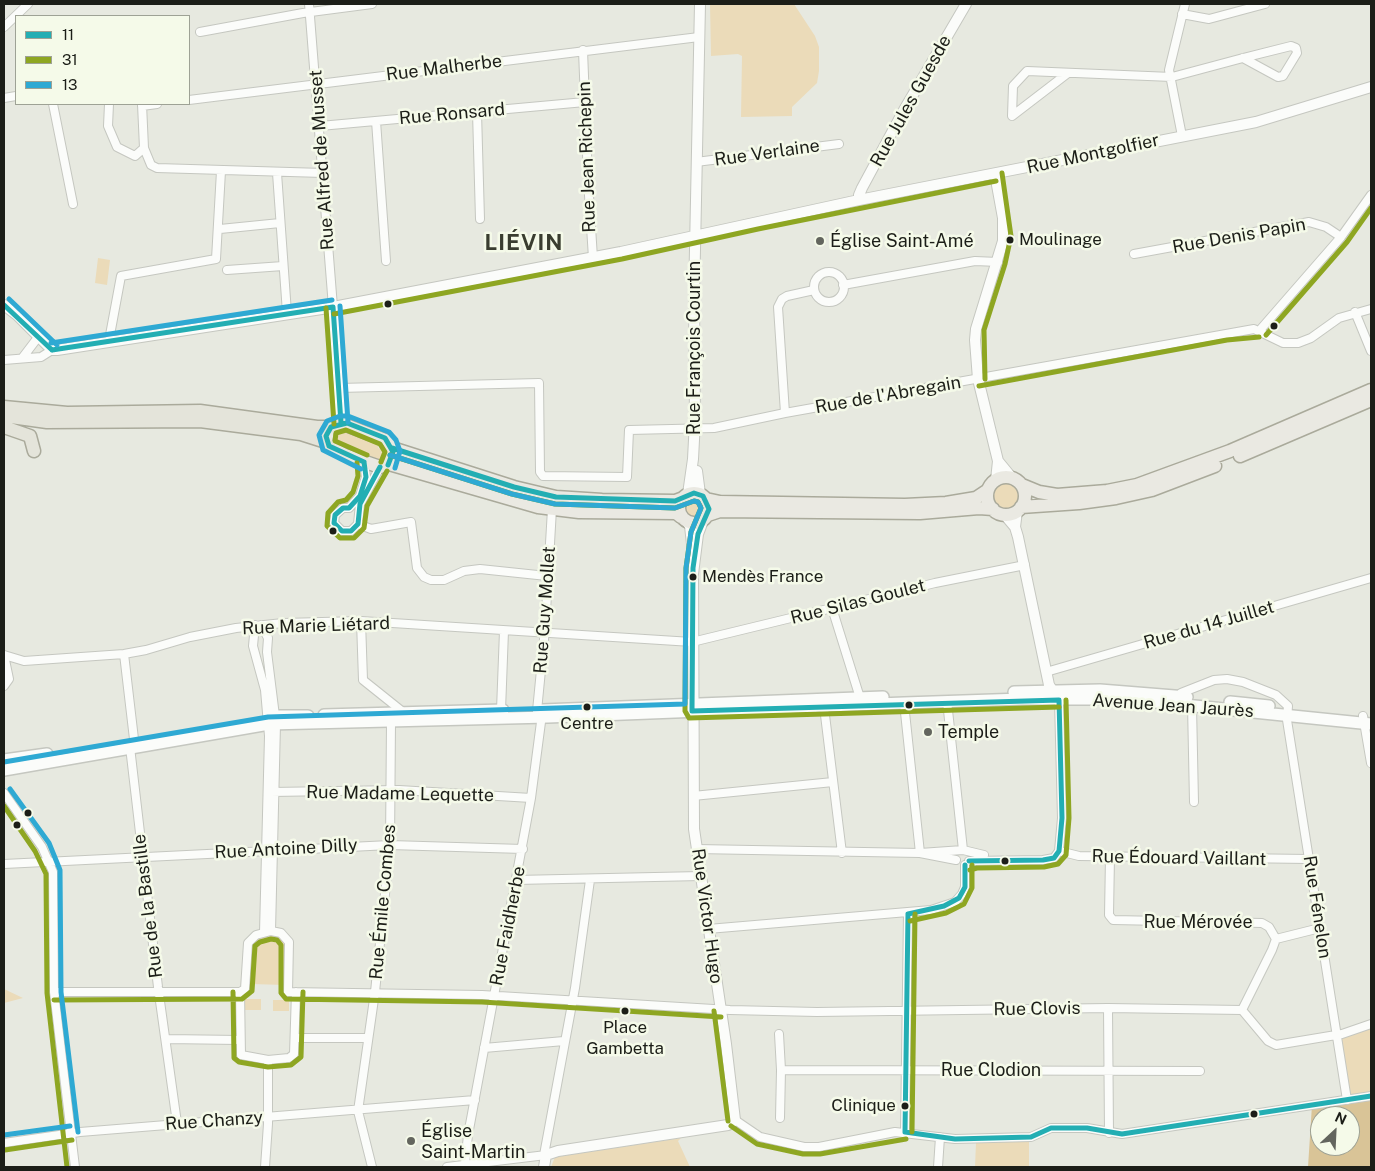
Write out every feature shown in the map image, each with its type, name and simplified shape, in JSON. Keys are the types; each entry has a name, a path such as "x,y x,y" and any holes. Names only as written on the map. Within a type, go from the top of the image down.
{"highway":[{"path":"4,407 66,413 200,410 317,427 336,425"},
{"path":"4,416 46,422 200,421 301,434 323,441 329,446"},
{"path":"4,427 30,436 34,451"}],"main road":[{"path":"966,505 988,490 996,480 1017,481 1043,493 1066,494 1107,491 1171,474 1238,448 1371,390"},
{"path":"385,466 393,457 392,448 384,438 336,425 326,436 329,446 364,462 552,509 579,512 676,513 684,519 695,523 712,512 946,503 999,512 1102,501 1152,490 1265,446 1371,400"},
{"path":"392,448 505,484 556,497 675,501 694,496 708,504 712,512"},
{"path":"1017,481 1025,497 1019,509"},
{"path":"988,490 987,499 999,512"},
{"path":"684,519 679,507 694,496"},
{"name":"Avenue Jean Jaurès","path":"1055,695 1100,690 1180,696 1367,720"},
{"path":"271,720 392,722 692,707 1055,695"},
{"path":"692,707 824,707 862,701 904,703 947,702 1055,695"},
{"name":"Avenue Jean Jaurès","path":"1055,695 1288,711"},
{"path":"4,760 132,743 271,720 403,712 501,710 538,714"},
{"path":"4,770 132,743"}],"street":[{"path":"17,15 28,4"},
{"name":"Rue Alfred de Musset","path":"310,4 312,84 320,126 333,307"},
{"path":"200,32 372,4"},
{"name":"Rue François Courtin","path":"694,496 696,162 700,4"},
{"name":"Rue Jules Guesde","path":"860,200 858,196 904,110 966,4"},
{"path":"1182,136 1172,77 1169,70 1185,4"},
{"path":"1182,14 1209,19 1265,4"},
{"path":"4,27 15,16"},
{"name":"Rue Malherbe","path":"190,100 583,53 699,37"},
{"path":"1068,73 1012,116 1013,86 1027,71 1172,77 1243,58 1291,46 1296,48 1297,53 1283,76 1278,78 1243,58"},
{"name":"Rue Jean Richepin","path":"583,53 593,258"},
{"name":"Rue Montgolfier","path":"52,350 333,307 593,258 860,200 1256,122 1371,87"},
{"name":"Rue Ronsard","path":"320,126 585,102"},
{"path":"53,105 73,204"},
{"path":"109,105 108,126 117,147 135,156 144,148"},
{"path":"142,105 144,148 151,165 157,168 323,173"},
{"path":"477,112 480,219"},
{"path":"376,121 386,261"},
{"name":"Rue Verlaine","path":"696,162 838,144"},
{"path":"110,342 121,276 216,259 220,228 221,171"},
{"path":"277,173 287,314"},
{"path":"995,174 1004,235 998,262 976,329 978,379 998,461 996,480"},
{"path":"1370,199 1341,237 1260,330 1283,343 1298,343 1311,338 1339,318 1371,309"},
{"path":"220,228 280,222"},
{"name":"Rue Denis Papin","path":"1134,254 1309,222 1326,227 1341,237"},
{"path":"843,285 970,262 998,262"},
{"path":"227,270 283,266"},
{"path":"826,272 838,274 843,285 844,293 839,299 832,302 823,301 817,297 814,290 816,278 826,272"},
{"path":"786,413 778,307 782,298 814,290"},
{"path":"4,305 17,315 52,350 41,357 4,360"},
{"path":"333,307 339,388 336,425"},
{"path":"1355,312 1371,352"},
{"name":"Rue de l'Abregain","path":"339,388 539,384 540,472 543,476 627,477 629,430 694,430 1226,333 1254,329 1260,330"},
{"path":"23,357 39,336"},
{"path":"998,461 1017,481"},
{"path":"358,524 351,531 347,532 338,529 334,523 338,510 349,508 360,496 366,477 364,462"},
{"path":"358,524 357,515 360,504 385,466"},
{"path":"349,508 357,515"},
{"name":"Rue Guy Mollet","path":"538,714 552,509"},
{"path":"1019,509 1015,527 1026,565 1028,590 1046,672 1055,695 1062,818 1056,854"},
{"path":"693,564 698,534 712,512"},
{"path":"999,512 1015,527"},
{"path":"684,519 691,533 693,564 692,707"},
{"path":"358,524 370,529 411,522 417,568 424,577 431,580 444,580 464,571 480,569 547,576"},
{"name":"Rue Silas Goulet","path":"692,642 935,583 1026,565"},
{"name":"Rue du 14 Juillet","path":"1046,672 1371,578"},
{"path":"832,608 862,701"},
{"path":"361,621 363,680 403,712"},
{"name":"Rue Marie Liétard","path":"4,655 24,661 124,654 146,650 190,637 258,625 361,621 692,642"},
{"path":"258,625 253,646 262,671 271,720"},
{"path":"258,625 268,638 267,652 271,720 268,931"},
{"path":"501,710 504,631"},
{"name":"Rue de la Bastille","path":"124,654 142,856 158,991 177,1124"},
{"path":"4,655 9,679 4,686"},
{"name":"Avenue Jean Jaurès","path":"1180,696 1181,693 1214,680 1227,679 1243,682 1281,697 1288,711"},
{"path":"708,929 908,914 944,906 959,898 965,887 947,702"},
{"path":"904,703 920,853"},
{"path":"1192,705 1194,802"},
{"name":"Rue Victor Hugo","path":"692,707 696,850 721,1010 735,1120"},
{"path":"824,707 842,853"},
{"name":"Rue Fénelon","path":"1288,711 1309,859 1348,1100"},
{"name":"Rue Faidherbe","path":"465,1164 484,1048 523,849 531,798 538,714"},
{"path":"1367,720 1371,763"},
{"name":"Rue Émile Combes","path":"358,1111 375,992 390,845 392,722"},
{"path":"693,796 833,782"},
{"name":"Rue Madame Lequette","path":"271,792 391,790 531,798"},
{"path":"4,793 50,862 54,882 54,992 75,1167"},
{"name":"Rue Antoine Dilly","path":"4,864 390,845 523,849"},
{"name":"Rue Édouard Vaillant","path":"696,850 920,853 963,857 1056,854 1110,857 1309,859"},
{"name":"Rue Mérovée","path":"1110,857 1109,916 1114,920 1262,923 1269,927 1276,939"},
{"path":"516,880 590,880 701,876"},
{"path":"544,1167 590,880"},
{"path":"905,1132 908,914"},
{"path":"1320,928 1276,939 1242,1010 1268,1041 1276,1045 1338,1034 1371,1024"},
{"path":"268,931 281,933 289,942 296,1049 289,1058 268,1060 246,1058 241,1055 239,1040 248,942 256,935 268,931"},
{"path":"54,992 243,991"},
{"name":"Rue Clovis","path":"292,992 375,992 494,996 721,1010 817,1012 1108,1008 1242,1010"},
{"path":"1108,1008 1109,1133"},
{"path":"779,1034 781,1070 780,1118"},
{"path":"296,1038 368,1038"},
{"path":"166,1039 239,1040"},
{"path":"484,1048 564,1041"},
{"path":"265,1167 268,1060"},
{"name":"Rue Clodion","path":"781,1070 1200,1071"},
{"path":"447,1167 545,1155 637,1138 728,1125 735,1120 760,1137 804,1147 819,1147 878,1134 905,1132 940,1137 1031,1137 1051,1128 1087,1128 1109,1133 1147,1132 1371,1096"},
{"name":"Rue Chanzy","path":"4,1143 71,1133 475,1100"},
{"path":"358,1111 372,1167"},
{"path":"938,1167 940,1137"}],"shaded area":[{"path":"710,4 794,4 815,36 819,47 819,71 817,83 792,107 792,116 741,117 742,56 738,54 711,56"},
{"path":"98,258 110,260 107,285 95,283"},
{"path":"340,428 379,441 378,448 388,451 385,458 380,461 340,447 333,438 335,431"},
{"path":"1007,483 1017,486 1020,496 1017,506 1007,509 997,506 994,496 997,486"},
{"path":"694,497 704,504 705,508 698,518 694,519 684,512 683,508 690,498"},
{"path":"268,934 281,939 285,945 285,985 251,984 251,943"},
{"path":"4,989 23,998 4,1003"},
{"path":"245,999 261,999 261,1010 245,1010"},
{"path":"273,1000 289,1000 289,1011 273,1011"},
{"path":"1371,1024 1371,1096 1347,1100 1337,1035"},
{"path":"1371,1096 1371,1167 1308,1167 1310,1136 1310,1156 1360,1156 1360,1106 1312,1106"},
{"path":"681,1138 678,1141 690,1167 551,1167 555,1157"},
{"path":"1029,1141 1029,1167 975,1167 976,1143"}],"transit line":[{"name":"31","path":"985,379 984,330 1005,264 1011,236 1002,173"},
{"name":"31","path":"334,314 622,259 758,229 996,181"},
{"name":"31","path":"1266,335 1347,242 1371,208"},
{"name":"13","path":"9,299 57,345"},
{"name":"13","path":"51,343 332,300"},
{"name":"11","path":"4,305 52,350"},
{"name":"13","path":"340,306 348,422"},
{"name":"11","path":"333,307 341,423"},
{"name":"11","path":"52,350 333,307"},
{"name":"31","path":"326,308 334,424"},
{"name":"31","path":"979,386 1227,340 1259,337"},
{"name":"13","path":"361,469 323,450 319,435 327,421 340,416 348,416 389,432 396,440 400,451 395,468"},
{"name":"11","path":"364,462 329,446 326,436 331,427 347,423 385,438 393,452 388,465"},
{"name":"31","path":"367,455 335,441 336,433 346,430 380,444 385,452 381,462"},
{"name":"11","path":"392,448 514,487 556,497 675,501 694,493 703,496 709,509 698,534 693,568 692,711"},
{"name":"31","path":"390,455 512,494 555,504 675,508 694,501 698,502 701,508 691,532 686,568 685,711 689,718 1059,707"},
{"name":"13","path":"4,762 268,717 685,704 686,568 691,532 701,508 698,502 694,501 675,508 555,504 512,494 390,455"},
{"name":"11","path":"364,462 366,477 360,496 349,508 343,508 335,515 334,523 342,531 351,531 358,524 360,504 380,467"},
{"name":"31","path":"357,463 358,476 353,492 346,500 338,502 328,513 327,526 340,538 354,538 364,528 367,506 387,471"},
{"name":"11","path":"692,711 1059,700"},
{"name":"11","path":"969,861 1043,860 1054,858 1059,851 1062,818 1059,700"},
{"name":"31","path":"970,870 977,868 1044,867 1058,864 1066,855 1069,818 1066,700"},
{"name":"13","path":"10,789 49,843 60,870 61,992 78,1132"},
{"name":"31","path":"4,806 35,851 46,874 47,993 67,1167"},
{"name":"11","path":"908,914 944,906 959,898 965,887 965,865"},
{"name":"31","path":"910,921 946,913 964,904 972,888 972,865"},
{"name":"11","path":"905,1132 908,914"},
{"name":"31","path":"912,1132 915,914"},
{"name":"31","path":"54,1000 242,999 252,991 255,946 260,942 271,939 277,940 281,945 281,993 286,999 482,1002 721,1017"},
{"name":"31","path":"233,992 234,1058 239,1062 268,1067 291,1065 301,1057 303,992"},
{"name":"31","path":"714,1011 728,1121"},
{"name":"11","path":"905,1132 955,1139 1031,1137 1051,1128 1087,1128 1122,1134 1371,1096"},
{"name":"13","path":"4,1135 70,1126"},
{"name":"31","path":"731,1126 757,1144 803,1154 820,1154 906,1139"},
{"name":"31","path":"5,1150 72,1140"}],"place":[{"name":"Moulinage","path":"1010,240"},
{"name":"Église Saint-Amé","path":"820,241"},
{"name":"Mendès France","path":"693,577"},
{"name":"Centre","path":"587,707"},
{"name":"Temple","path":"928,732"},
{"name":"Place Gambetta","path":"625,1011"},
{"name":"Clinique","path":"905,1106"},
{"name":"Église Saint-Martin","path":"411,1141"}],"district":[{"name":"LIÉVIN","path":"524,243"}]}
